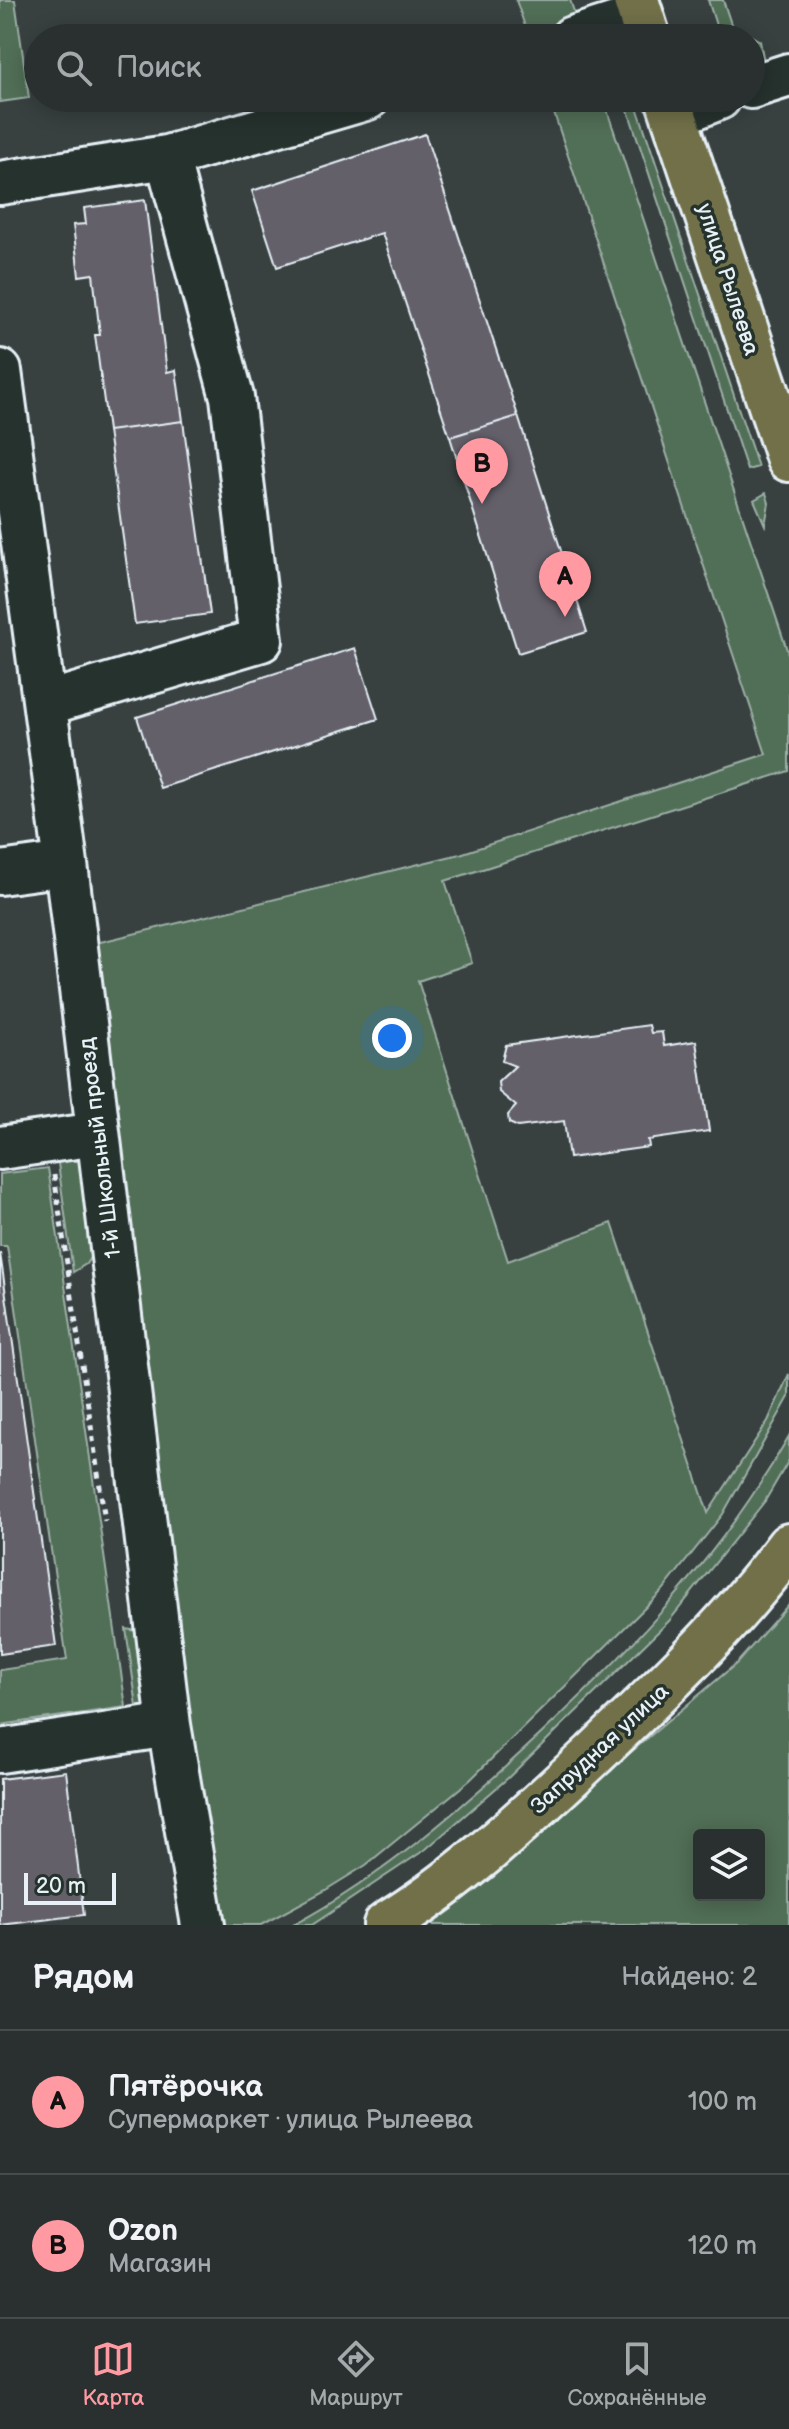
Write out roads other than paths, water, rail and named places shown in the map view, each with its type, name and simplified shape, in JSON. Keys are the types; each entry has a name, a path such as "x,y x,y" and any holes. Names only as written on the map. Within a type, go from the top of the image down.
{"main road":[{"name":"улица Рылеева","path":"673,112 789,459"},
{"name":"Запрудная улица","path":"386,1925 478,1859 567,1779 714,1638 789,1546"}],"lane":[{"path":"621,24 642,18"},
{"path":"765,83 789,75"},
{"path":"0,183 167,157 320,112"},
{"path":"45,704 261,640 232,397 167,157"},
{"name":"1-й Школьный проезд","path":"0,371 66,864 169,1725 203,1925"},
{"path":"0,873 66,864"},
{"path":"0,1148 97,1134"},
{"path":"0,1751 169,1725"}],"place":[{"name":"Ozon","path":"482,504"},
{"name":"Пятёрочка","path":"565,617"}]}
